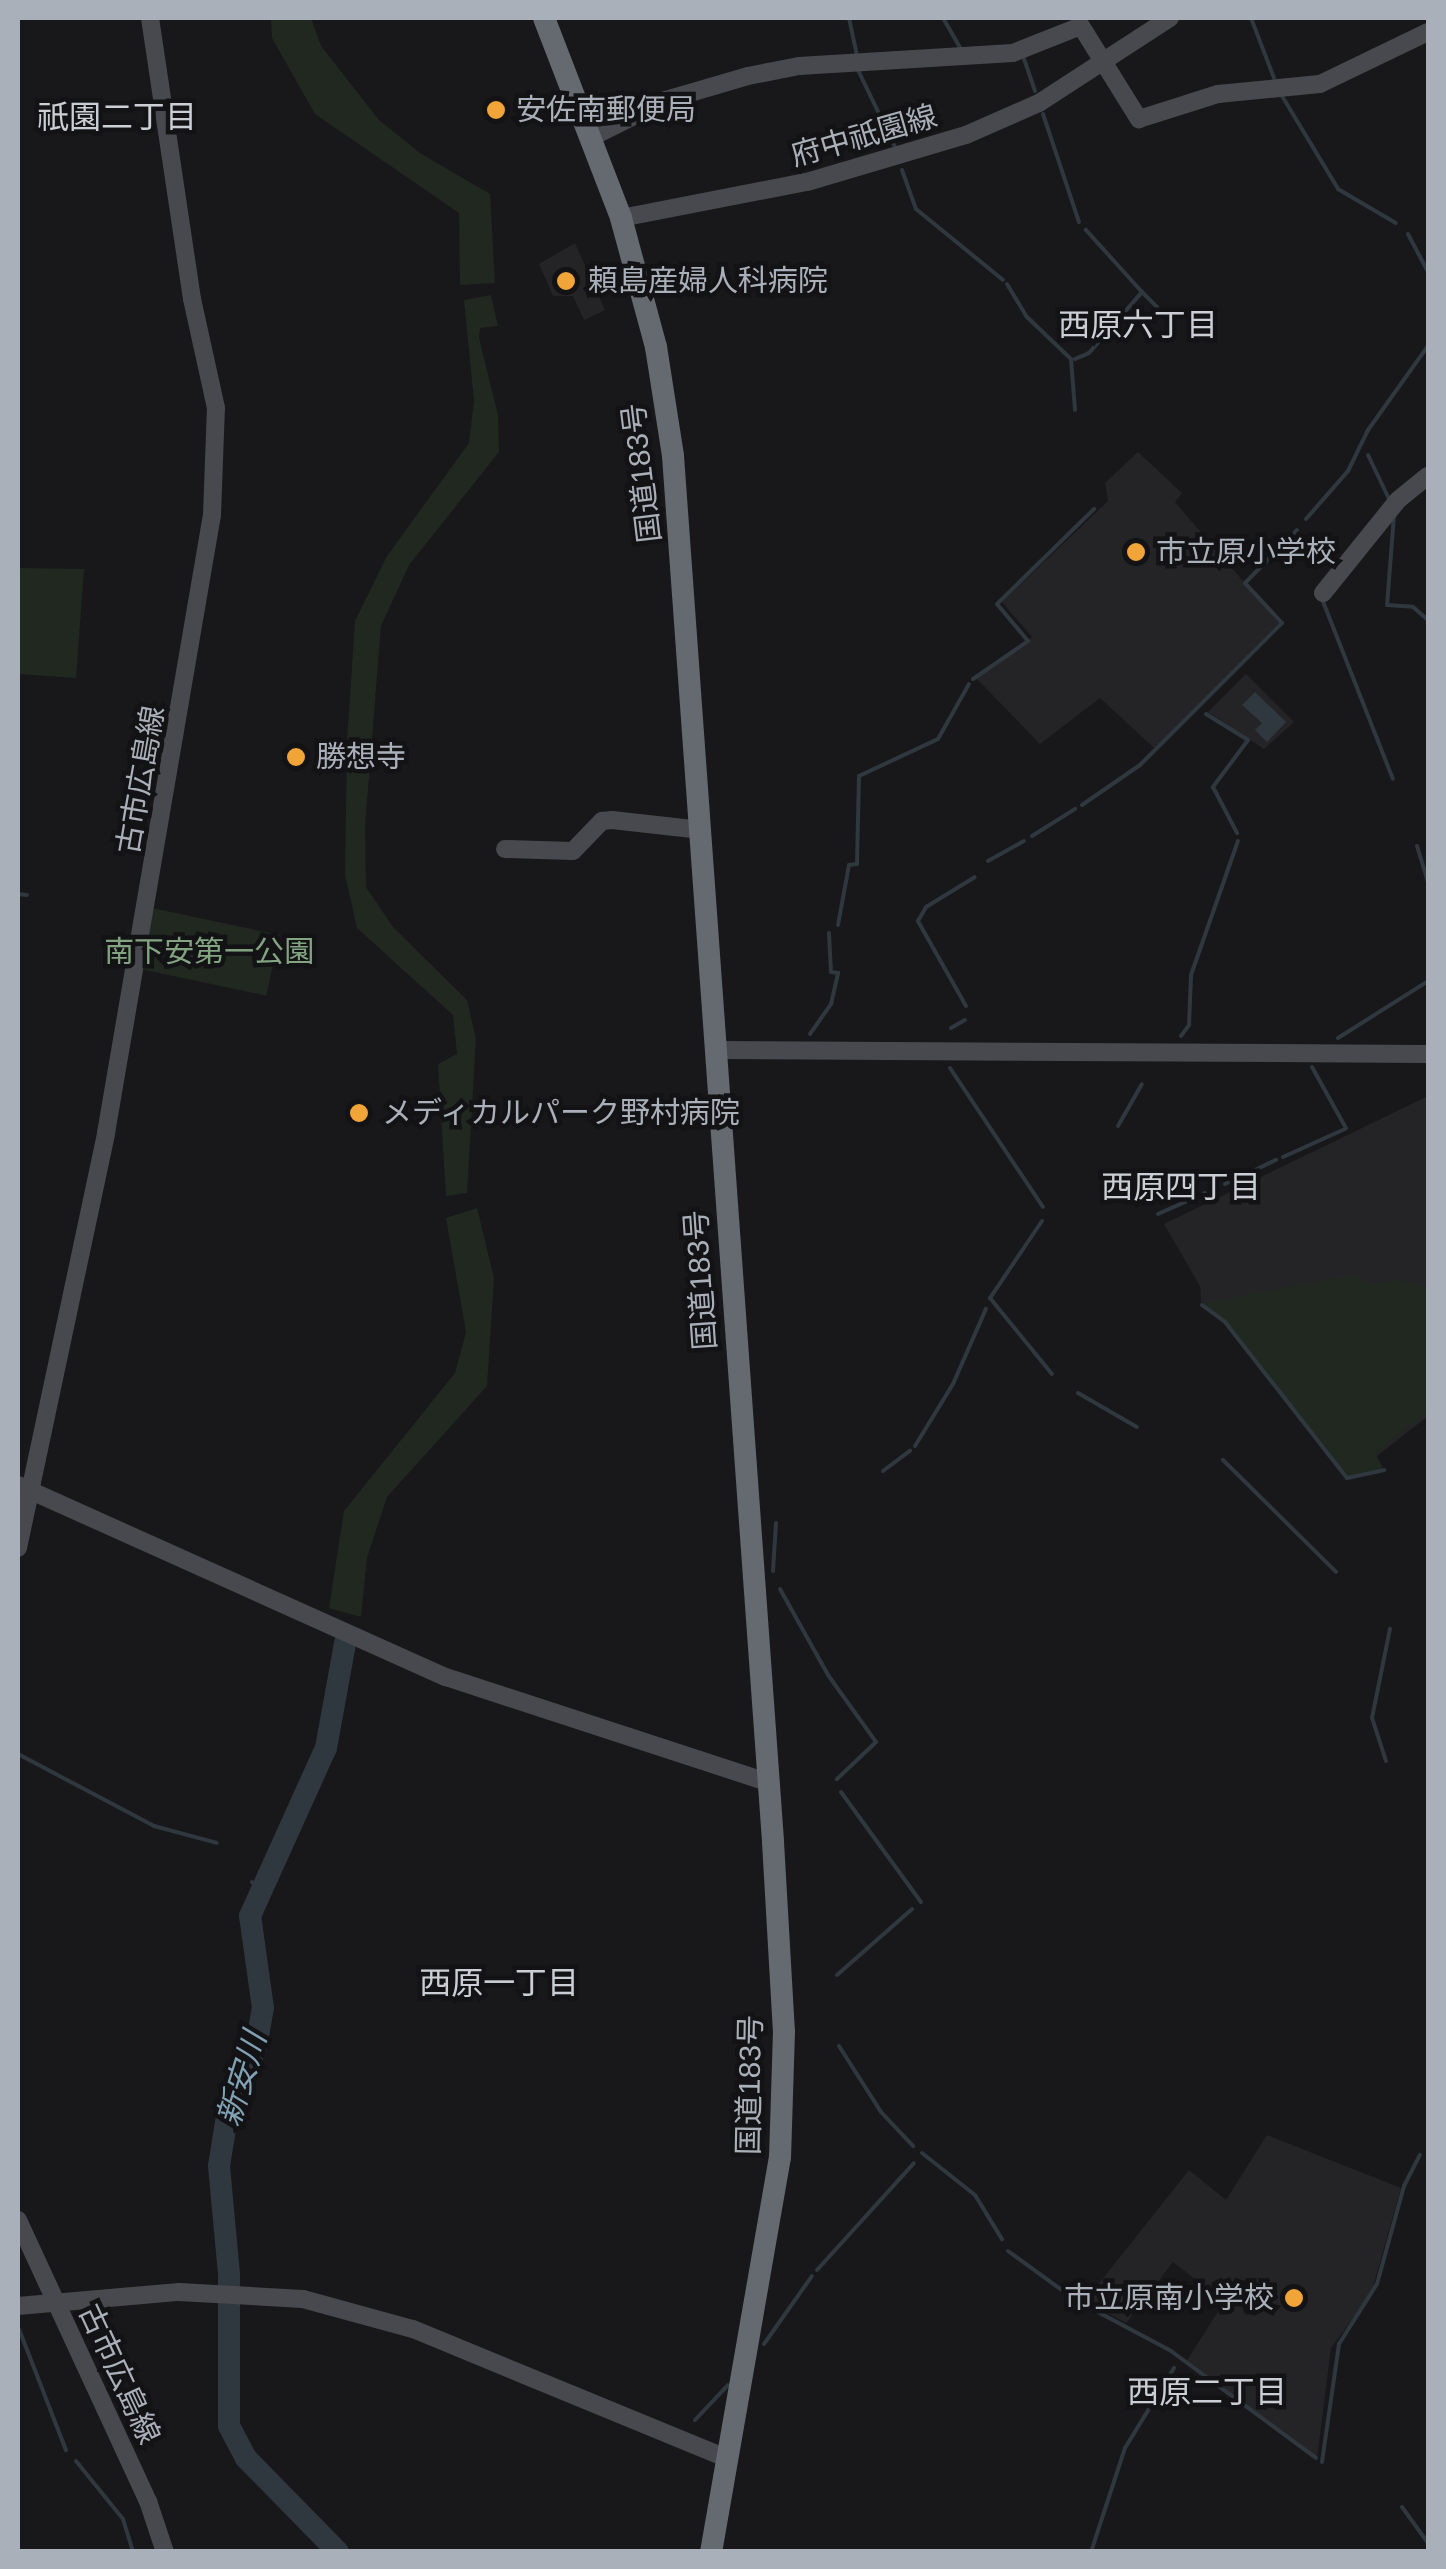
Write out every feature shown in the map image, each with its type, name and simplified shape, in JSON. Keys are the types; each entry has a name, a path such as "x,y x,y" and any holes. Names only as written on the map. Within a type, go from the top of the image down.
{"highway":[{"name":"国道183号","path":"544,18 621,218 656,347 673,456 768,1782 784,2032 783,2120 771,2229 711,2552"}],"main road":[{"name":"古市広島線","path":"18,1548 23,1486 106,1133 213,500 216,408 192,298 150,18"},
{"name":"府中祇園線","path":"621,218 898,159 1039,103 1170,18"},
{"name":"府中祇園線","path":"590,138 666,100 799,66 1013,52 1081,26 1139,119 1218,94 1320,84 1428,32"},
{"path":"1324,593 1398,500 1428,476"},
{"path":"505,850 573,851 602,821 701,830"},
{"path":"714,1050 1428,1054"},
{"path":"23,1486 446,1677 768,1782"},
{"name":"古市広島線","path":"18,2220 165,2552"},
{"path":"18,2306 217,2292 303,2300 413,2329 728,2459"}],"shaded area":[{"path":"575,243 605,310 584,320 573,296 553,296 539,264"},
{"name":"市立原小学校","path":"1138,452 1182,493 1175,502 1279,623 1154,748 1100,698 1040,744 976,678 1032,637 1002,602 1108,501 1105,483"},
{"path":"1246,674 1294,722 1264,749 1208,712"},
{"path":"1255,692 1286,722 1267,742 1255,730 1262,723 1242,705"},
{"path":"1428,1096 1428,1416 1377,1456 1383,1469 1348,1477 1225,1321 1201,1302 1200,1286 1164,1224"},
{"name":"市立原南小学校","path":"1267,2135 1401,2188 1371,2294 1331,2348 1317,2458 1186,2362 1224,2302 1173,2262 1126,2323 1085,2301 1189,2170 1226,2200"}],"green space":[{"path":"271,18 311,18 321,46 379,120 420,153 490,194 495,283 460,285 459,213 315,114 272,38"},
{"path":"491,295 498,326 480,328 479,338 498,415 499,452 409,565 381,626 365,826 366,887 393,927 467,1000 476,1039 467,1193 446,1196 438,1064 457,1054 453,1015 357,928 345,875 347,741 355,621 387,556 469,443 474,401 464,300"},
{"path":"18,568 84,569 76,678 18,674"},
{"name":"南下安第一公園","path":"152,908 279,935 266,996 139,969"},
{"path":"477,1208 494,1278 487,1386 387,1497 367,1558 361,1617 329,1608 344,1511 455,1373 466,1332 446,1218"},
{"path":"1357,1274 1368,1284 1401,1280 1428,1287 1428,1411 1375,1453 1383,1469 1348,1477 1225,1321 1203,1303"}],"waterway":[{"path":"849,18 857,57"},
{"path":"943,18 960,48"},
{"path":"1251,18 1274,78"},
{"path":"1023,56 1035,91"},
{"path":"858,70 895,147"},
{"path":"1282,96 1338,189 1396,223"},
{"path":"1043,114 1079,222"},
{"path":"902,170 916,209 1003,280"},
{"path":"1075,359 1089,353 1142,292 1086,230"},
{"path":"1408,234 1428,272"},
{"path":"1007,284 1027,317 1071,359 1075,410"},
{"path":"1143,293 1157,307"},
{"path":"1306,519 1348,471 1368,430 1428,346"},
{"path":"1368,455 1390,501"},
{"path":"973,679 1028,641 997,604 1094,509"},
{"path":"1394,515 1387,605 1413,607 1428,620"},
{"path":"1082,805 1140,765 1282,623 1245,583 1297,530"},
{"path":"1322,599 1393,779"},
{"path":"838,925 849,865 857,864 859,776 938,739 969,684"},
{"path":"1206,714 1248,740 1213,787 1237,833"},
{"path":"1032,836 1075,809"},
{"path":"988,861 1024,841"},
{"path":"1181,1036 1189,1025 1191,975 1238,841"},
{"path":"1417,846 1428,881"},
{"path":"966,1006 918,921 926,907 975,877"},
{"path":"18,894 27,895"},
{"path":"810,1034 831,1004 838,973 831,972 829,933"},
{"path":"1338,1038 1428,981"},
{"path":"951,1028 965,1020"},
{"path":"1312,1067 1346,1128"},
{"path":"950,1068 1043,1207"},
{"path":"1118,1126 1142,1084"},
{"path":"1283,1157 1345,1129"},
{"path":"1251,1172 1276,1160"},
{"path":"1225,1184 1242,1176"},
{"path":"1158,1214 1189,1200"},
{"path":"1042,1221 990,1298 1052,1374"},
{"path":"1202,1305 1225,1322 1347,1478 1384,1470"},
{"path":"915,1446 953,1384 986,1309"},
{"path":"1078,1393 1137,1427"},
{"path":"883,1471 910,1451"},
{"path":"1223,1460 1336,1572"},
{"path":"773,1571 776,1523"},
{"path":"780,1589 828,1675 876,1742 837,1779"},
{"path":"1386,1761 1372,1718 1390,1629"},
{"name":"新安川","path":"338,2552 246,2458 229,2426 229,2274 219,2166 227,2116 256,2047 263,2008 250,1916 326,1748 345,1643"},
{"path":"18,1754 154,1826 217,1843"},
{"path":"841,1792 921,1902"},
{"path":"252,1882 258,1889"},
{"path":"837,1975 912,1909"},
{"path":"839,2046 881,2112 913,2146"},
{"path":"922,2153 975,2195 1002,2239"},
{"path":"1322,2462 1339,2344 1377,2284 1404,2186 1420,2155"},
{"path":"817,2270 914,2163"},
{"path":"1008,2251 1074,2299"},
{"path":"764,2344 812,2276"},
{"path":"1083,2304 1171,2351 1316,2458"},
{"path":"19,2329 66,2450"},
{"path":"1091,2552 1125,2448 1174,2368"},
{"path":"695,2420 728,2385"},
{"path":"76,2461 123,2519 133,2552"},
{"path":"1402,2507 1428,2543"}],"place":[{"name":"安佐南郵便局","path":"496,110"},
{"name":"頼島産婦人科病院","path":"566,281"},
{"name":"市立原小学校","path":"1136,552"},
{"name":"勝想寺","path":"296,757"},
{"name":"メディカルパーク野村病院","path":"359,1113"},
{"name":"市立原南小学校","path":"1294,2298"}],"district":[{"name":"祇園二丁目","path":"117,117"},
{"name":"西原六丁目","path":"1138,325"},
{"name":"西原四丁目","path":"1181,1187"},
{"name":"西原一丁目","path":"499,1983"},
{"name":"西原二丁目","path":"1207,2392"}]}
